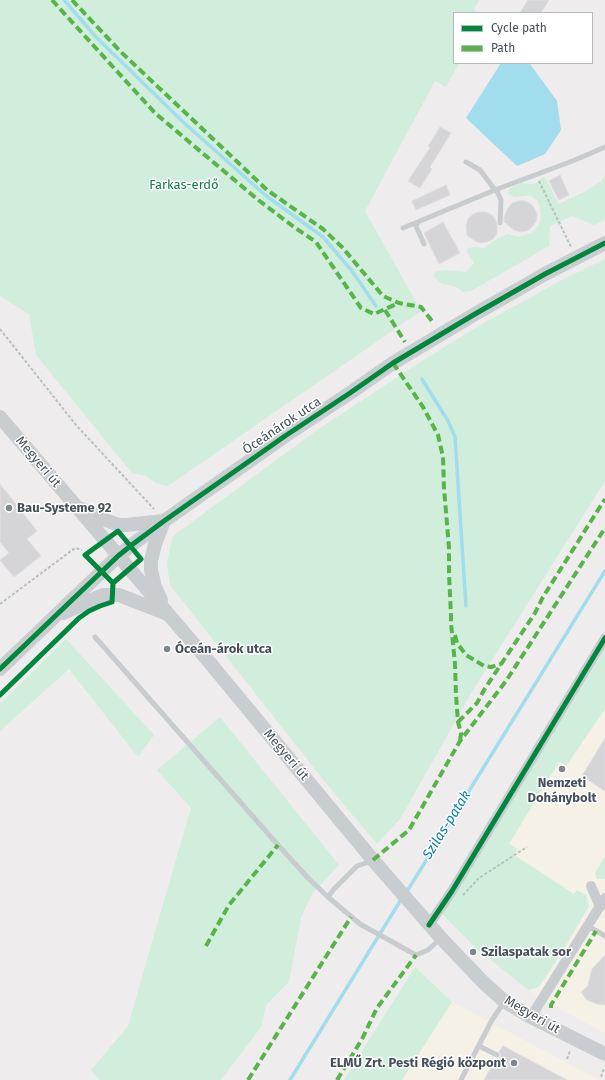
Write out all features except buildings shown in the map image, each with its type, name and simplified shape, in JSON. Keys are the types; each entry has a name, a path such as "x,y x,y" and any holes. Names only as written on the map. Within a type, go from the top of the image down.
{"main road":[{"name":"Óceánárok utca","path":"0,668 118,556 164,521 285,436 393,364 475,314 605,242"},
{"name":"Megyeri út","path":"0,417 210,663 373,860 441,938 483,982 504,1001 605,1061"},
{"path":"70,499 84,511 119,525 164,521 151,558 151,570 155,587 168,614"},
{"path":"54,617 103,595 119,595 168,614"}],"street":[{"path":"425,920 452,890 605,638"},
{"path":"531,1017 588,926 603,905 591,886"}],"lane":[{"path":"403,228 605,147"},
{"path":"466,162 480,170 496,190 501,200 500,223"},
{"path":"418,222 416,226 424,244"},
{"path":"95,637 308,878 360,924 416,955 428,950 441,938"},
{"path":"328,896 357,866 373,860"},
{"path":"588,926 605,936"},
{"path":"461,1080 492,1020 504,1001"},
{"path":"479,1046 497,1054"}],"path":[{"path":"536,174 576,257"},
{"path":"0,329 76,425 164,521"},
{"path":"0,604 75,548 82,550"},
{"path":"459,900 479,878 527,848"},
{"path":"567,1059 570,1051"},
{"path":"601,1077 605,1061"}],"shaded area":[{"path":"605,649 605,1033 554,1006 528,990 477,949 442,914"},
{"path":"452,1002 600,1080 402,1080"}],"green space":[{"name":"Farkas-erdő","path":"0,0 479,0 474,9 476,12 453,12 453,64 458,64 446,87 435,81 365,211 421,311 168,486 156,483 146,476 132,473 36,355 29,314 0,296"},
{"path":"605,175 605,220 594,225 572,216 550,226 549,246 471,291 463,292 454,286 442,284 434,277 435,272 445,270 466,272 474,263 467,252 468,248 484,248 497,239 508,234 520,237 533,232 541,219 540,207 537,200 530,195 515,197 508,194 509,189 521,183 535,184 544,176 559,204 584,192 601,181"},
{"path":"605,259 605,481 473,690 400,819 377,844 325,782 170,585 167,563 173,536 317,430 425,359 482,324 562,280"},
{"path":"66,639 154,735 138,757 69,669 0,731 0,704"},
{"path":"605,649 605,709 566,766 559,762 509,844 517,849 514,855 574,894 577,890 586,895 589,906 539,987 528,990 477,949 442,914"},
{"path":"220,717 339,865 312,894 301,918 289,982 266,1005 261,1027 221,1080 99,1080 91,1070 128,1026 191,808 157,770"},
{"path":"605,856 605,879 597,879 595,873"},
{"path":"415,967 452,1002 402,1080 344,1080"}],"water":[{"path":"500,64 530,64 557,101 561,130 545,154 517,166 466,118"}],"waterway":[{"path":"64,0 95,36 182,121 265,195 323,237 352,271 376,306"},
{"path":"422,379 448,421 455,437 466,606"},
{"name":"Szilas-patak","path":"406,893 605,571"},
{"name":"Szilas-patak","path":"290,1080 402,898"}],"marked path":[{"path":"52,0 155,113 257,199 316,242 361,308 374,314 399,303"},
{"path":"72,0 120,51 267,190 323,229 342,247 383,296 399,303 421,307 432,321"},
{"path":"385,310 405,342"},
{"path":"393,363 423,407 438,435 443,457 449,548 451,623 458,722 461,733 460,741"},
{"path":"458,722 477,703 535,613 543,597 605,499"},
{"path":"373,860 409,830 460,741 506,681 605,528"},
{"path":"455,635 457,643 466,655 484,666 491,667 501,664"},
{"path":"206,946 229,905 278,845"},
{"path":"248,1080 351,917"},
{"path":"551,1008 551,1005 596,931"},
{"path":"337,1080 362,1039 377,1008 416,955"}],"cycle path":[{"path":"0,669 118,556 164,521 285,436 393,363 545,274 605,243"},
{"path":"0,695 79,618 89,611 112,602 113,583 141,559 118,531 85,555 113,583"},
{"path":"429,925 452,891 605,638"}],"place":[{"name":"Bau-Systeme 92","path":"9,508"},
{"name":"Óceán-árok utca","path":"167,649"},
{"name":"Nemzeti Dohánybolt","path":"562,769"},
{"name":"Szilaspatak sor","path":"473,952"},
{"name":"ELMŰ Zrt. Pesti Régió központ","path":"514,1063"}]}
